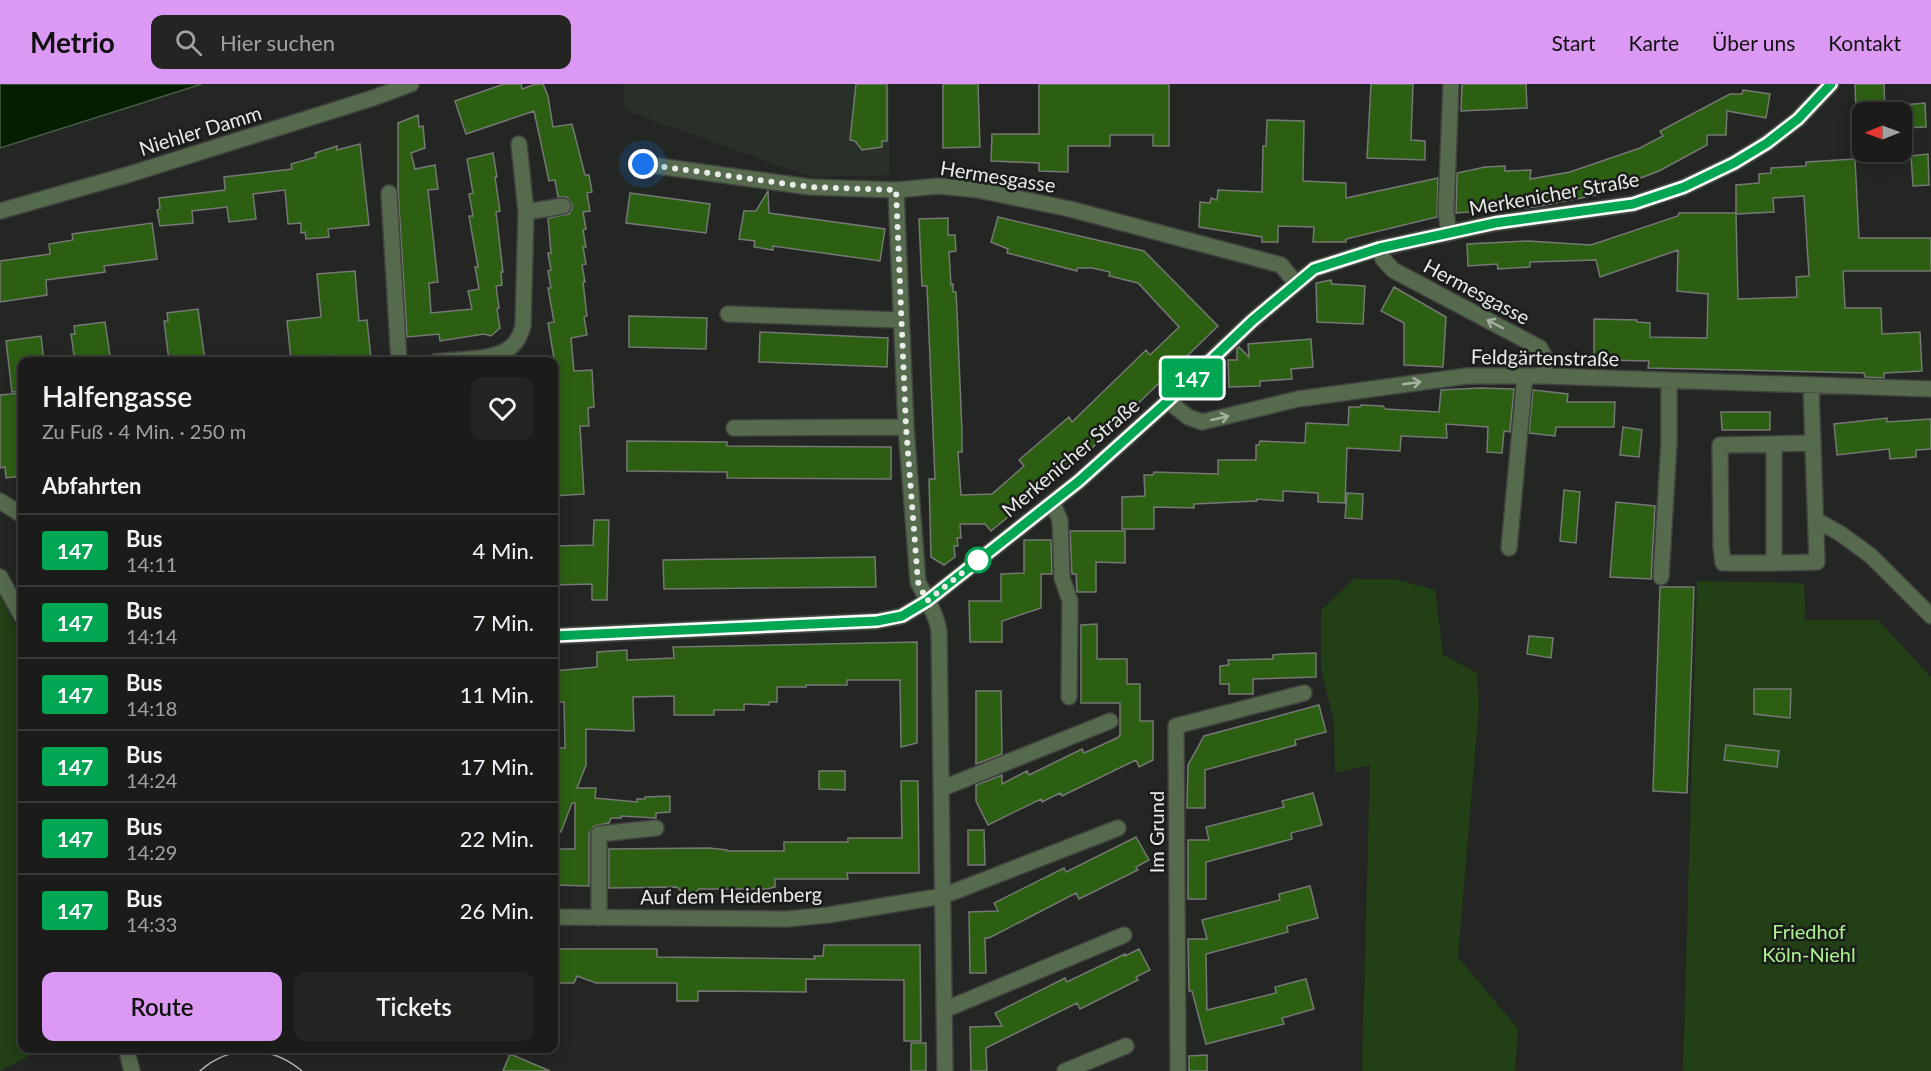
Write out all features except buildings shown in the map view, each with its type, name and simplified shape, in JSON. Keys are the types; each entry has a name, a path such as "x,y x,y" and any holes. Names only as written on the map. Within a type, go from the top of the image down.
{"street":[{"name":"Niehler Damm","path":"0,212 363,101 411,84"},
{"path":"1449,233 1446,212 1451,84"},
{"name":"Merkenicher Straße","path":"558,636 877,621 902,616 927,601 1079,481 1252,321 1314,269 1380,248 1495,223 1633,204 1684,187 1734,163 1767,143 1798,119 1830,84"},
{"path":"476,357 501,354 512,347 519,338 523,326 526,212 519,144"},
{"name":"Hermesgasse","path":"643,164 810,187 896,190 939,186 978,190 1070,209 1281,265 1296,283"},
{"path":"896,190 906,427 918,582 937,617 939,631 943,788 945,1071"},
{"path":"389,193 399,357"},
{"path":"526,212 563,206"},
{"name":"Hermesgasse","path":"1380,248 1383,259 1393,270 1540,348 1546,359 1545,376"},
{"path":"728,314 900,320"},
{"name":"Feldgärtenstraße","path":"1168,401 1188,417 1202,422 1298,399 1467,376 1545,376 1811,387 1931,389"},
{"path":"1509,548 1525,376"},
{"path":"1661,577 1669,442 1669,381"},
{"path":"1811,387 1816,520 1817,562 1723,563 1720,445 1813,443"},
{"path":"734,428 906,427"},
{"path":"1774,444 1774,563"},
{"path":"0,501 18,513"},
{"path":"1052,502 1060,520 1062,578 1070,601 1069,697"},
{"path":"1816,520 1841,534 1871,556 1931,616"},
{"path":"0,577 18,609"},
{"name":"Im Grund","path":"1178,1071 1176,726 1304,693"},
{"path":"943,788 1110,721"},
{"path":"599,918 599,834 656,828"},
{"name":"Auf dem Heidenberg","path":"558,917 787,919 828,915 944,896 1118,828"},
{"path":"944,1010 1124,935"},
{"path":"1065,1071 1126,1046"},
{"path":"127,1053 132,1071"}],"shaded area":[{"path":"0,84 202,84 0,148"},
{"path":"623,84 889,84 890,175 811,177 632,113 624,105"}],"green space":[{"path":"1354,579 1394,579 1435,590 1443,655 1477,673 1479,706 1458,957 1518,1029 1515,1071 1362,1071 1370,765 1335,773 1334,722 1321,669 1321,610"},
{"name":"Friedhof Köln-Niehl","path":"1697,581 1804,583 1805,620 1878,620 1931,677 1931,1071 1683,1071"},
{"path":"0,595 18,632 18,1053 35,1053 0,1071"}],"tram line":[{"path":"200,1071 212,1062 235,1053"},
{"path":"267,1053 290,1062 302,1071"}],"bus line":[{"name":"147","path":"558,636 877,621 902,616 927,601 1079,481 1252,321 1314,269 1380,248 1495,223 1633,204 1684,187 1734,163 1767,143 1798,119 1831,84"}],"route":[{"path":"643,164 810,187 896,190 906,427 918,582 927,601 978,560"}]}
